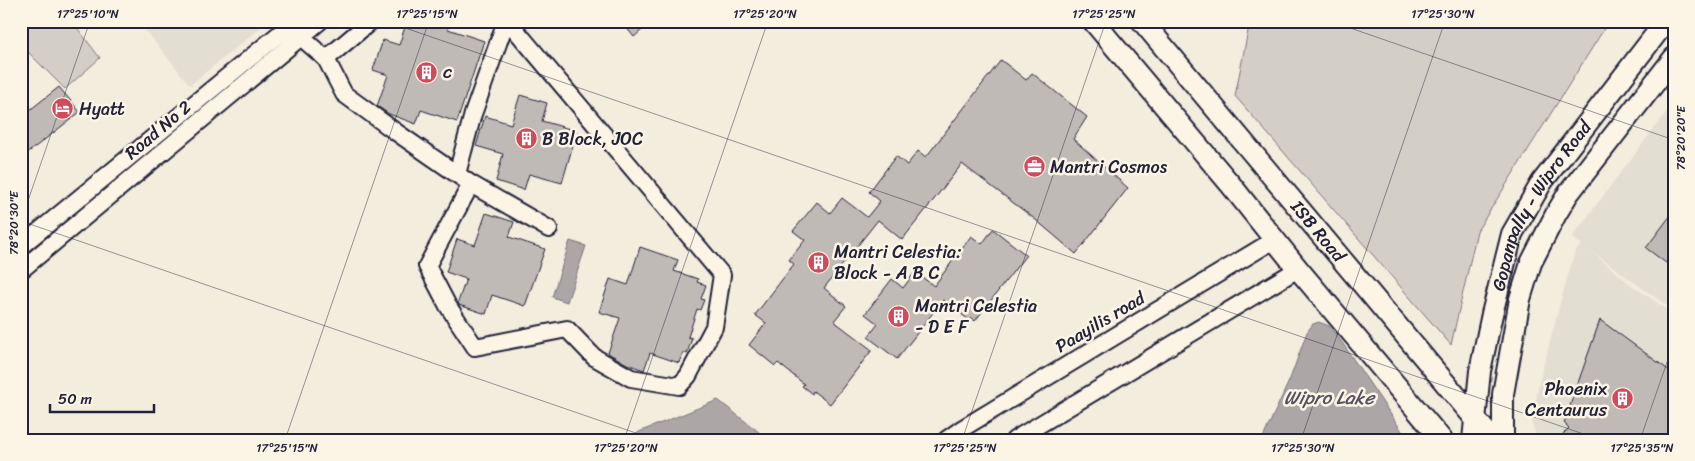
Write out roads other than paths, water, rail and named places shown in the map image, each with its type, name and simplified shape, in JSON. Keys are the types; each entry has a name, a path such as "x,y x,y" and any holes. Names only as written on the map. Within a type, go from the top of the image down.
{"main road":[{"path":"1093,21 1231,184 1274,240 1442,440"},
{"name":"ISB Road","path":"1142,21 1493,440"},
{"name":"Gopanpally - Wipro Road","path":"1473,440 1483,358 1512,234 1542,182 1666,21"},
{"name":"Gopanpally - Wipro Road","path":"1503,440 1503,394 1520,299 1531,263 1568,194 1674,58"},
{"path":"1515,440 1513,414 1527,334 1520,299"}],"street":[{"name":"Road No 2","path":"21,246 295,21"},
{"name":"Road No 2","path":"21,270 320,21"},
{"path":"326,59 371,21"},
{"path":"457,174 474,114 507,21"},
{"path":"472,184 426,266 448,306 475,347 567,329 594,357 631,378 679,386 688,376 714,327 722,275 507,21"},
{"path":"301,37 326,59 344,94 472,184 549,229"},
{"name":"Paayilis road","path":"946,440 967,434 1274,240"},
{"path":"1014,440 1298,269"}],"water":[{"path":"570,241 586,246 567,302 552,297"},
{"name":"Wipro Lake","path":"1319,322 1329,326 1341,341 1408,440 1262,440 1290,379 1307,332 1313,324"},
{"path":"718,400 769,440 630,440 639,432"}],"place":[{"name":"c","path":"427,72"},
{"name":"Hyatt","path":"63,109"},
{"name":"B Block, JOC","path":"526,139"},
{"name":"Mantri Cosmos","path":"1034,167"},
{"name":"Mantri Celestia: Block - A B C","path":"818,262"},
{"name":"Mantri Celestia - D E F","path":"899,316"},
{"name":"Phoenix Centaurus","path":"1623,399"}]}
